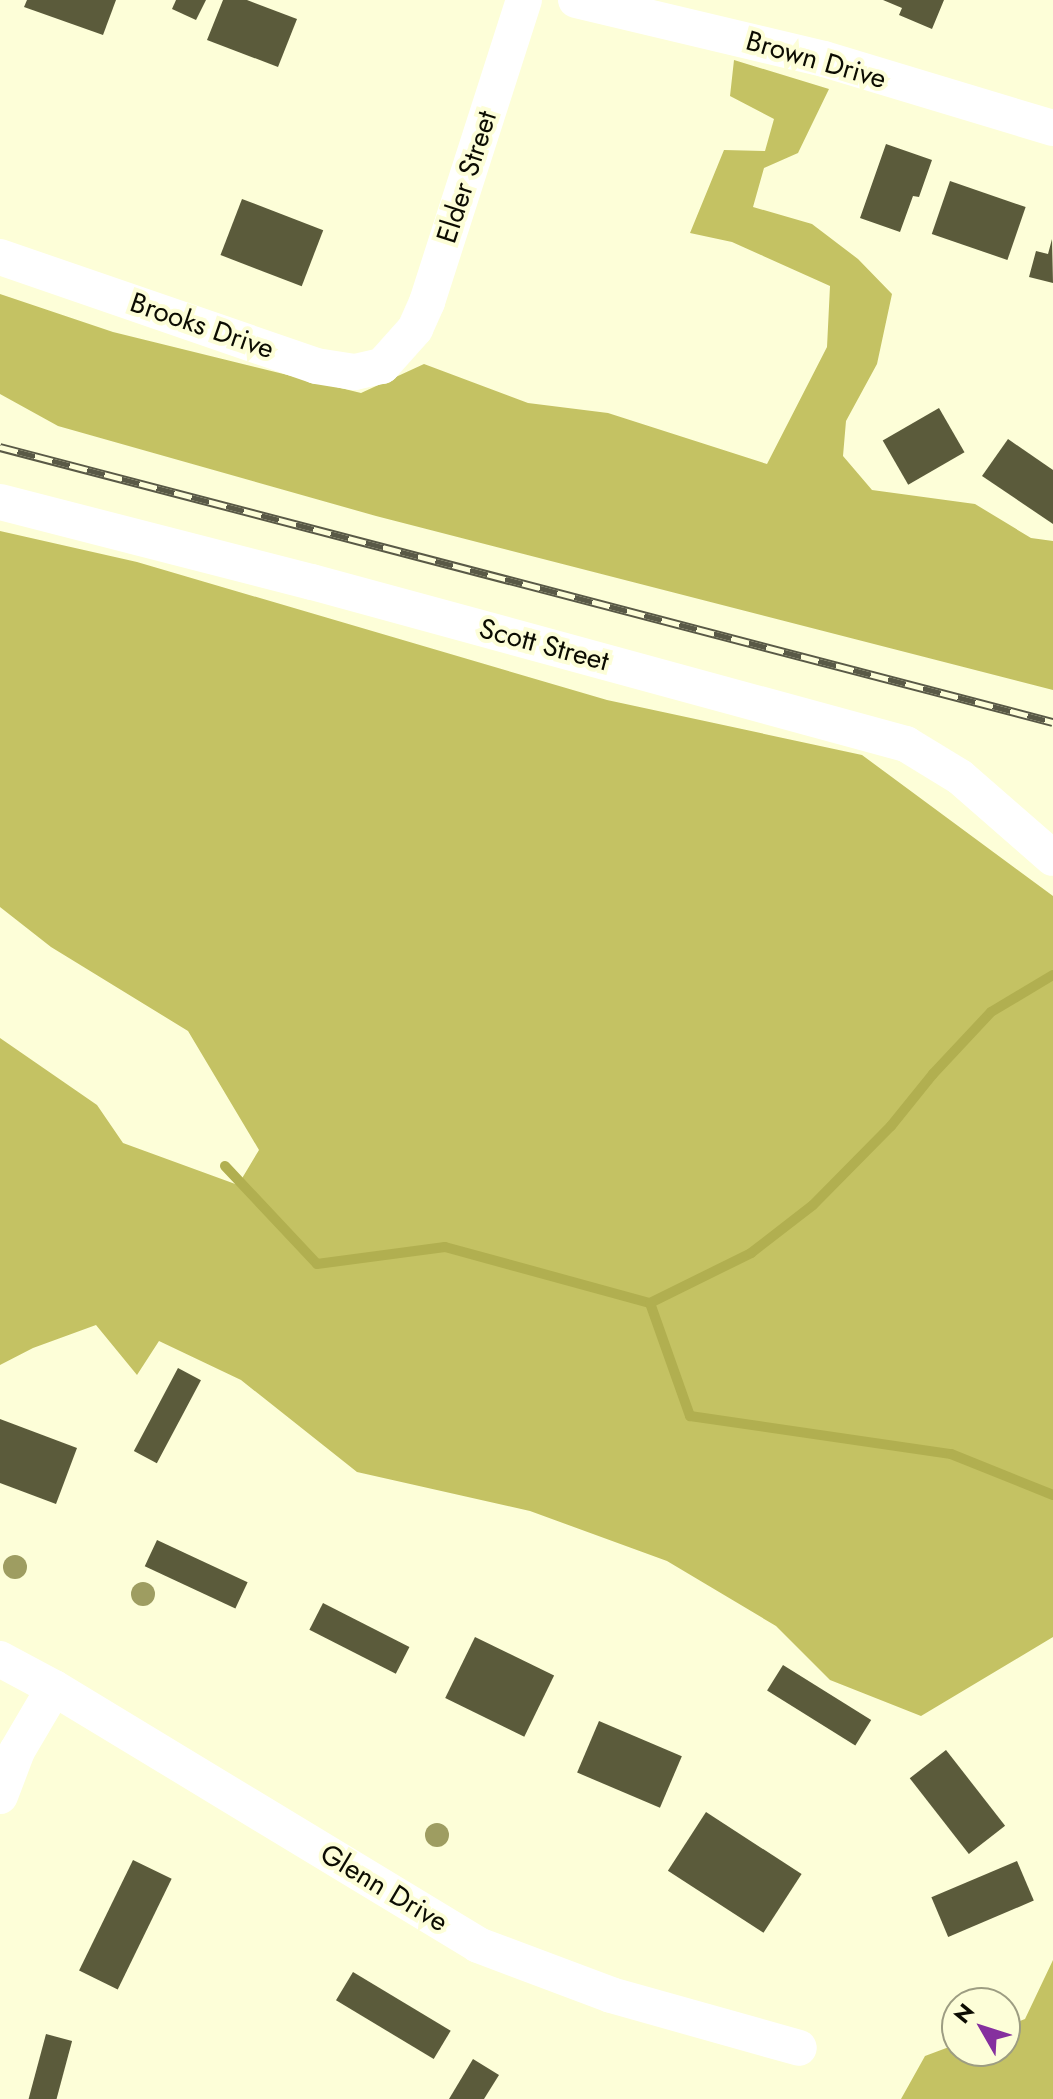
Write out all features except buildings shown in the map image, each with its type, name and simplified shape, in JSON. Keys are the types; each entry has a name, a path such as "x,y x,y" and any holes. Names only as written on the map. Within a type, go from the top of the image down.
{"street":[{"name":"Elder Street","path":"400,350 415,329 427,302 524,0"},
{"name":"Brown Drive","path":"576,0 824,59 1053,128"},
{"name":"Brooks Drive","path":"0,257 316,366 355,372 382,366 400,350"},
{"name":"Scott Street","path":"0,502 327,586 906,744 960,777 1053,858"},
{"name":"Glenn Drive","path":"0,1659 54,1688 478,1945 611,1995 799,2048"},
{"path":"0,1796 17,1751 54,1688"}],"shaded area":[{"path":"734,60 829,89 798,153 764,168 753,207 812,224 858,259 892,294 877,364 846,421 843,456 872,490 975,504 1031,538 1053,541 1053,690 376,516 58,426 0,394 0,294 113,332 361,393 424,364 528,403 608,413 767,464 827,347 830,286 732,242 690,233 724,150 765,151 774,119 730,96"},
{"path":"0,531 137,562 607,700 862,755 1053,896 1053,1637 921,1716 830,1680 776,1626 667,1561 530,1511 357,1472 241,1380 159,1341 137,1375 96,1325 33,1348 0,1365 0,1038 97,1105 123,1143 238,1185 259,1150 188,1031 51,947 0,907"},
{"path":"1053,1960 1053,2099 901,2099 925,2056 941,2050 941,2067 1021,2067 1021,2021 1025,2019"}],"waterway":[{"path":"650,1303 751,1253 813,1205 891,1126 933,1074 991,1012 1053,975"},
{"path":"225,1166 317,1264 445,1247 650,1303 690,1416 951,1454 1053,1495"}],"railway":[{"path":"0,447 1053,722"}]}
